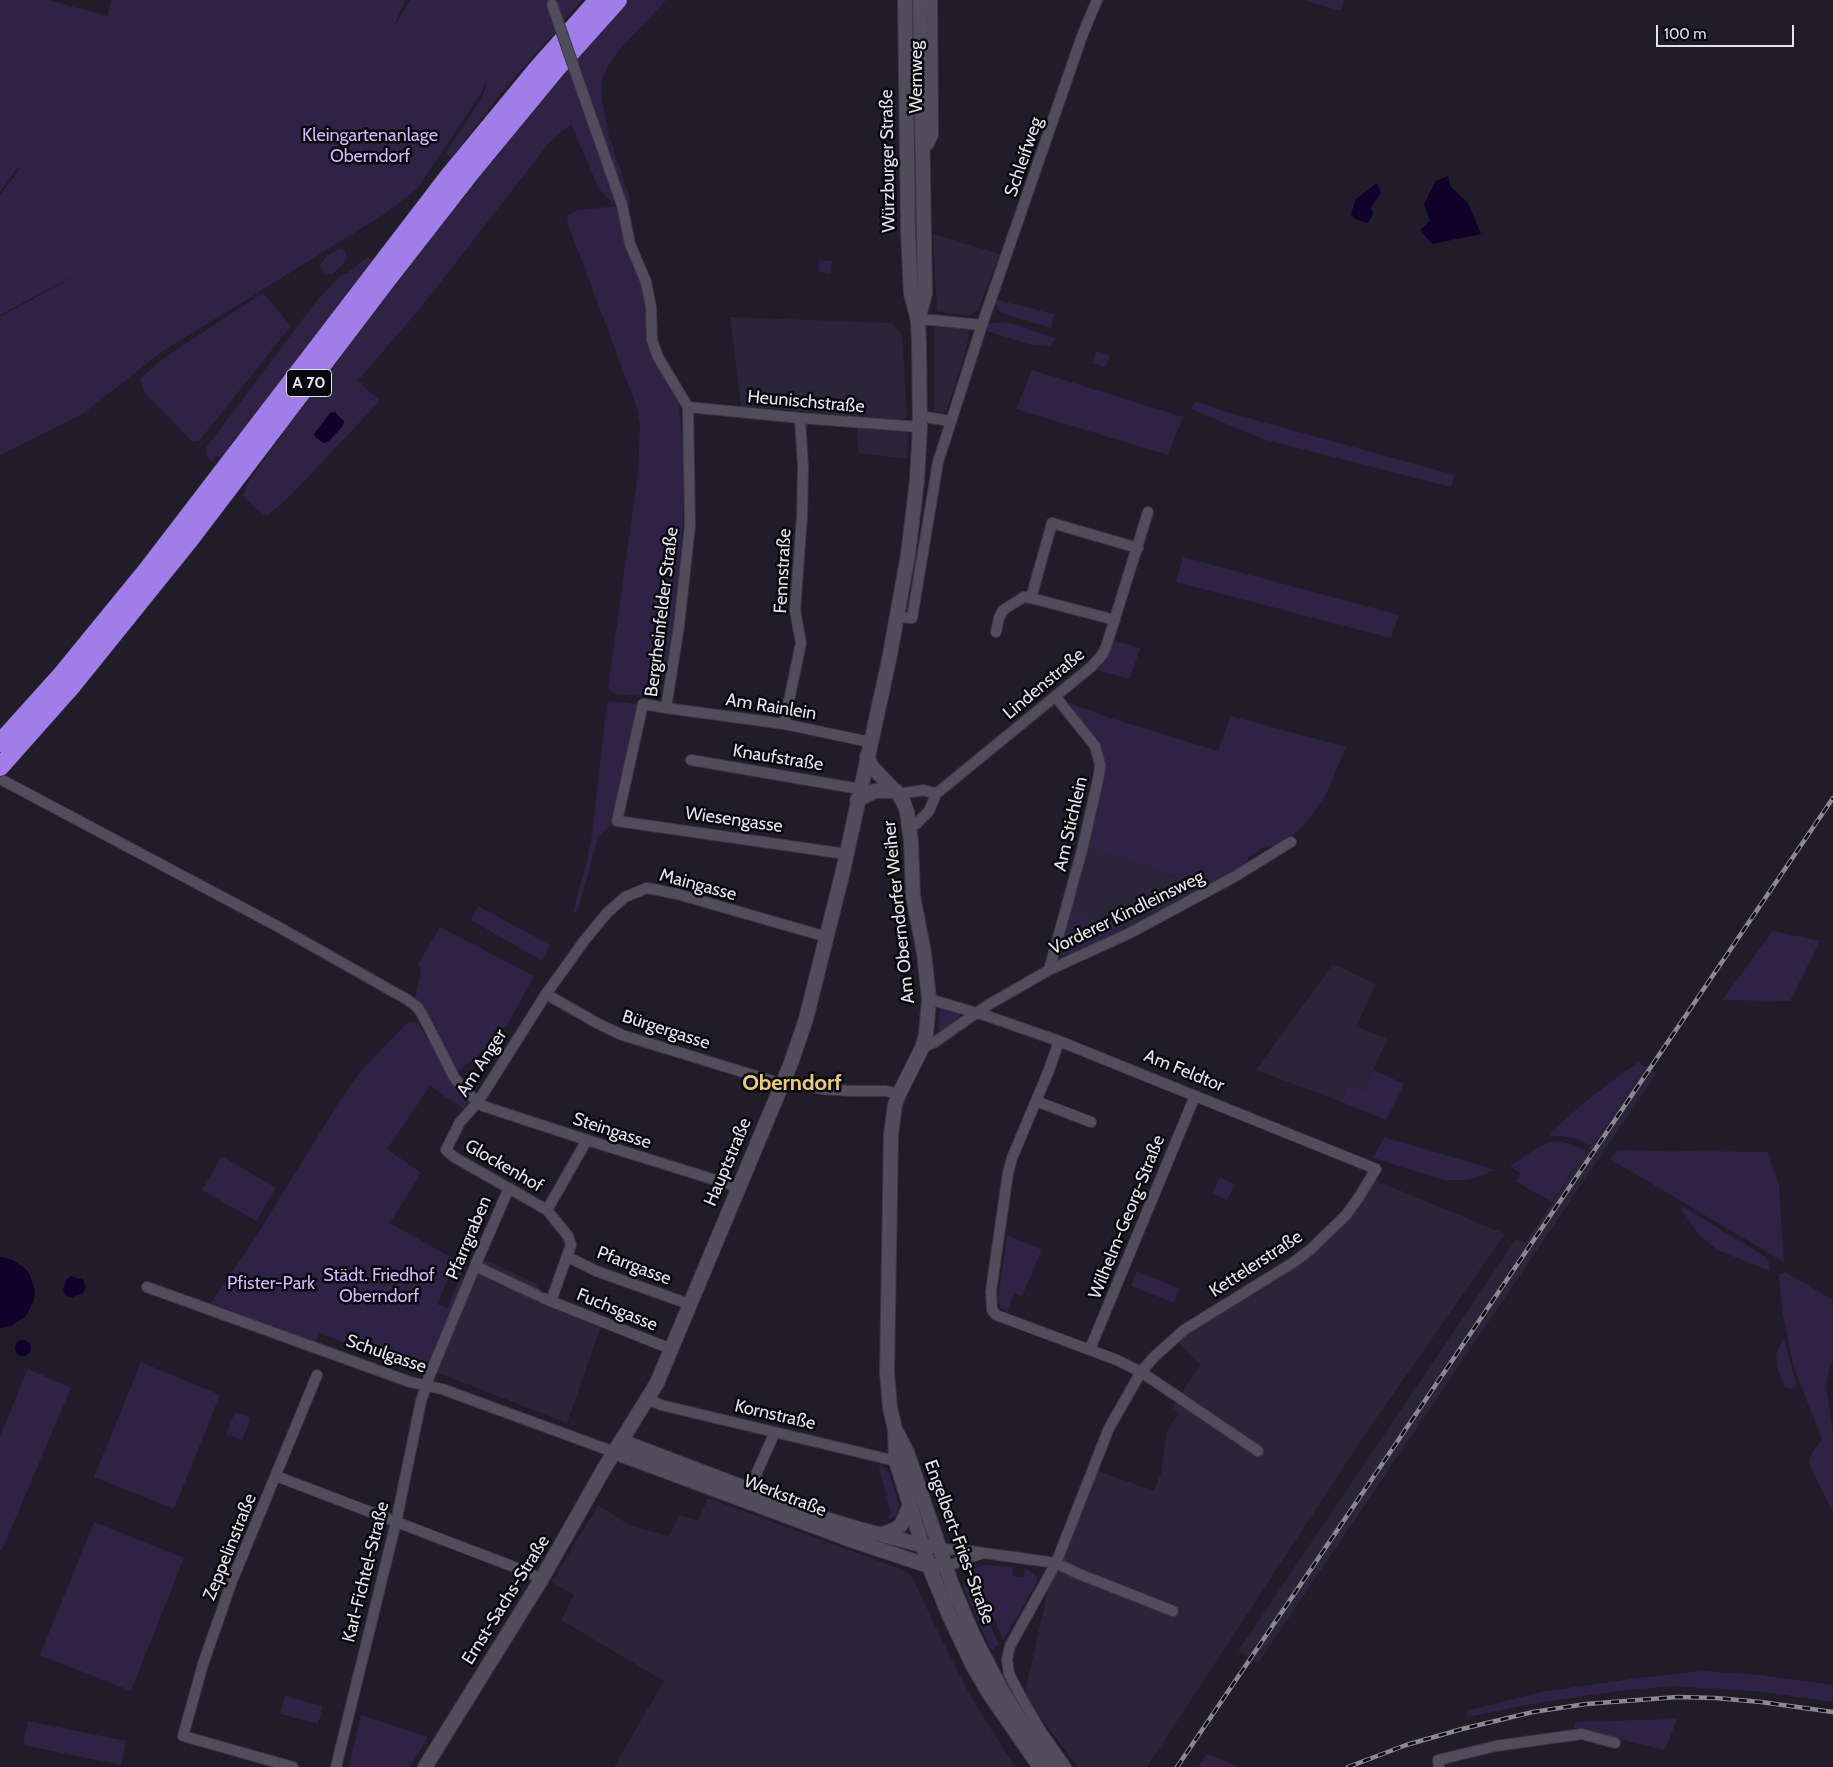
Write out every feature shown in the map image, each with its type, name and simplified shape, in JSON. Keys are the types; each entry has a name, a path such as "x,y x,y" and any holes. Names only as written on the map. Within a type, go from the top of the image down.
{"highway":[{"path":"578,21 592,0"},
{"name":"A 70","path":"0,743 62,674 147,570 442,184 496,117 598,0"},
{"name":"A 70","path":"2,774 186,545 472,171 557,68 618,0"}],"main road":[{"name":"Würzburger Straße","path":"868,749 897,617 908,555 917,480 920,421 918,320 910,294 905,0"},
{"name":"Würzburger Straße","path":"918,320 925,294 920,0"},
{"path":"906,146 922,146"},
{"name":"Am Oberndorfer Weiher","path":"868,749 872,767 897,792 906,806 913,896 924,953 929,999 926,1035 922,1048"},
{"name":"Hauptstraße","path":"618,1446 660,1378 689,1304 783,1081 802,1030 828,937 868,749"},
{"path":"859,795 875,791 897,792"},
{"path":"899,1094 922,1048"},
{"name":"Engelbert-Fries-Straße","path":"899,1094 895,1105 891,1134 886,1372 890,1408 895,1429 896,1460 929,1566 948,1615 979,1663 1055,1767"},
{"name":"Engelbert-Fries-Straße","path":"895,1429 907,1452 979,1663 1004,1716 1040,1767"},
{"name":"Werkstraße","path":"618,1446 749,1490 859,1530 883,1534 940,1549"},
{"name":"Werkstraße","path":"618,1446 828,1532 929,1566 945,1567"},
{"name":"Ernst-Sachs-Straße","path":"425,1767 541,1580 618,1446"},
{"path":"883,1534 896,1529 901,1524 910,1505"}],"street":[{"name":"Wernweg","path":"922,146 928,145 933,135 932,0"},
{"name":"Schleifweg","path":"950,421 1082,36 1097,0"},
{"path":"552,2 622,205 630,244 646,282 651,307 652,340 658,357 688,407"},
{"path":"918,320 982,325"},
{"name":"Heunischstraße","path":"688,407 800,418 920,421"},
{"name":"Bergrheinfelder Straße","path":"617,821 643,704 666,708 679,626 690,525 688,407"},
{"name":"Fennstraße","path":"784,724 801,643 794,610 802,517 803,466 800,418"},
{"path":"897,617 912,618 935,474 950,421 920,421"},
{"name":"Lindenstraße","path":"909,826 916,824 929,811 936,794 1091,667 1102,655 1115,620 1148,512"},
{"path":"1031,598 1052,523 1138,548"},
{"path":"996,632 1003,610 1024,597 1115,620"},
{"name":"Am Stichlein","path":"1049,970 1080,857 1096,791 1100,764 1095,746 1055,696"},
{"name":"Am Rainlein","path":"666,708 784,724 868,749"},
{"name":"Knaufstraße","path":"692,760 859,795"},
{"path":"2,774 408,1000 417,1007 426,1021 454,1077 465,1091 478,1102"},
{"path":"897,792 924,790 936,794"},
{"name":"Wiesengasse","path":"617,821 846,854"},
{"name":"Vorderer Kindleinsweg","path":"976,1012 1049,970 1130,933 1234,878 1291,842"},
{"name":"Maingasse","path":"546,994 584,941 607,913 625,897 648,888 677,894 828,937"},
{"name":"Am Anger","path":"446,1150 460,1122 478,1102 546,994"},
{"name":"Bürgergasse","path":"546,994 622,1035 783,1081"},
{"name":"Am Feldtor","path":"929,999 976,1012 1059,1041 1376,1170"},
{"path":"922,1048 935,1042 976,1012"},
{"path":"1059,1041 1012,1158 1008,1173 991,1291 991,1304 996,1314 1090,1349 1141,1372 1258,1451"},
{"path":"783,1081 822,1089 886,1091 899,1094"},
{"name":"Wilhelm-Georg-Straße","path":"1090,1349 1195,1096"},
{"path":"1036,1101 1091,1122"},
{"name":"Steingasse","path":"478,1102 495,1110 738,1187"},
{"name":"Glockenhof","path":"547,1210 587,1140"},
{"name":"Glockenhof","path":"446,1150 454,1157 547,1210 568,1236 571,1245 568,1257"},
{"name":"Kettelerstraße","path":"1066,1767 1042,1733 1021,1697 1007,1666 1010,1646 1056,1563 1109,1428 1141,1372 1154,1356 1176,1336 1294,1262 1316,1244 1352,1207 1376,1170"},
{"name":"Pfarrgraben","path":"426,1385 509,1188"},
{"name":"Pfarrgasse","path":"568,1257 596,1271 689,1304"},
{"name":"Fuchsgasse","path":"543,1298 568,1257"},
{"name":"Fuchsgasse","path":"475,1266 543,1298 671,1349"},
{"name":"Schulgasse","path":"148,1287 410,1382 442,1389 618,1446"},
{"name":"Zeppelinstraße","path":"293,1767 183,1736 203,1664 226,1600 317,1375"},
{"name":"Karl-Fichtel-Straße","path":"336,1767 396,1522 426,1385"},
{"name":"Kornstraße","path":"648,1399 661,1405 896,1460"},
{"path":"749,1490 775,1432"},
{"path":"276,1476 530,1574 541,1580"},
{"path":"940,1549 962,1550 1056,1563 1173,1611"},
{"path":"945,1567 981,1554"},
{"path":"1439,1767 1438,1760 1496,1746 1582,1734 1615,1743"}],"shaded area":[{"path":"1448,176 1450,186 1468,203 1481,234 1432,244 1420,230 1430,221 1424,204 1436,181"},
{"path":"1377,183 1381,193 1371,207 1373,214 1368,223 1355,219 1351,214 1356,199"},
{"path":"933,234 1000,254 978,310 970,315 937,311"},
{"path":"730,317 892,323 901,333 907,416 902,420 741,406"},
{"path":"942,323 970,330 965,354 948,406 946,411 941,413 934,411 934,329"},
{"path":"335,412 344,421 343,426 329,441 324,443 315,437 314,434 330,413"},
{"path":"857,427 908,432 907,459 858,453"},
{"path":"1086,847 1207,887 1119,934 1067,912"},
{"path":"1333,964 1376,984 1356,1026 1387,1039 1364,1091 1348,1084 1342,1102 1256,1070"},
{"path":"1645,1067 1656,1074 1258,1663 1238,1651 1516,1239 1525,1243"},
{"path":"1372,1179 1505,1234 1364,1436 1147,1767 1078,1767 1024,1696 1055,1560 1087,1467 1154,1491 1161,1473 1166,1434 1178,1413 1172,1408 1200,1365 1174,1338 1303,1256"},
{"path":"0,1257 11,1259 25,1268 30,1275 35,1291 34,1300 26,1316 11,1326 0,1328"},
{"path":"482,1259 538,1284 532,1299 601,1326 567,1423 436,1372"},
{"path":"71,1276 83,1280 86,1287 83,1293 72,1297 67,1296 63,1290 67,1279"},
{"path":"20,1340 26,1340 31,1345 29,1354 20,1356 15,1351 15,1345"},
{"path":"708,1498 898,1568 912,1576 970,1695 1015,1767 614,1767 664,1681 561,1620 574,1595 552,1582 598,1505 631,1526 669,1536 680,1515 698,1521"}],"green space":[{"name":"Kleingartenanlage Oberndorf","path":"0,0 48,0 108,16 111,0 405,0 393,29 410,0 552,0 551,18 556,31 502,92 451,158 446,153 481,99 488,80 417,189 383,215 160,353 84,413 0,455 0,317 87,269 0,315 0,195 21,167 17,168 0,192"},
{"path":"554,0 582,0 561,24"},
{"path":"629,0 666,0 620,49 608,66 602,80 602,100 609,136 631,202 629,206 625,206 577,60"},
{"path":"1303,0 1345,0 1341,11"},
{"path":"569,69 613,191 616,201 614,205 599,189 571,124 549,143 426,301 358,381 380,401 288,498 267,516 255,508 242,495 246,490 244,488 284,432 482,171"},
{"path":"621,206 645,282 651,340 678,392 684,467 683,524 674,627 659,697 614,694 608,688 638,473 640,424 637,408 569,227 567,215 578,210"},
{"path":"340,249 345,250 347,258 343,265 332,274 324,273 320,265 328,255"},
{"path":"367,257 372,260 285,376 221,457 216,455 213,462 206,456 206,448 318,299 339,277 350,271"},
{"path":"819,260 832,261 831,274 818,272"},
{"path":"263,293 291,326 199,441 193,442 144,392 140,379 162,359"},
{"path":"994,299 1054,314 1051,328 1001,313"},
{"path":"1004,322 1057,339 1049,346 1032,345 983,330 984,324"},
{"path":"1096,351 1110,355 1106,367 1092,363"},
{"path":"1032,370 1183,417 1168,455 1016,409"},
{"path":"1195,401 1226,412 1455,475 1451,487 1263,439 1191,409"},
{"path":"1183,557 1399,615 1391,638 1176,582"},
{"path":"1115,641 1140,648 1130,679 1096,670 1108,656"},
{"path":"611,701 640,705 617,809 610,826 599,835 577,913 573,911 592,835 607,703"},
{"path":"1067,702 1107,717 1218,751 1231,716 1346,747 1326,794 1304,825 1289,839 1273,846 1262,848 1248,858 1246,866 1207,887 1086,847 1104,776 1104,761 1101,746 1066,704"},
{"path":"478,906 550,945 542,961 471,920"},
{"path":"1067,912 1115,926 1119,934 1071,956 1059,955 1057,951"},
{"path":"440,927 534,976 510,1020 484,1051 456,1073 432,1019 415,998 421,971 418,964"},
{"path":"1773,931 1820,941 1790,1001 1722,1000"},
{"path":"940,1007 961,1015 941,1032 938,1027"},
{"path":"409,1021 418,1023 448,1075 468,1103 464,1109 430,1086 387,1149 421,1173 390,1223 468,1267 466,1271 463,1270 460,1277 464,1279 427,1376 320,1333 315,1342 211,1303 257,1235 339,1102 360,1072","holes":["449,1277 459,1281 447,1308 437,1304"]},
{"path":"1638,1062 1645,1067 1591,1146 1577,1139 1552,1136 1550,1133 1592,1096"},
{"path":"1374,1070 1404,1084 1386,1120 1342,1102 1348,1084 1364,1091"},
{"path":"1384,1137 1496,1170 1468,1180 1444,1180 1373,1158"},
{"path":"1559,1141 1574,1145 1587,1152 1552,1202 1515,1181 1521,1174 1510,1166 1535,1149 1547,1143"},
{"path":"1617,1150 1767,1152 1779,1185 1784,1262 1610,1159"},
{"path":"222,1156 276,1188 256,1221 202,1190"},
{"path":"1220,1177 1235,1184 1227,1200 1212,1193"},
{"path":"1684,1207 1764,1256 1769,1262 1770,1271 1717,1250 1699,1235 1682,1210"},
{"path":"1007,1235 1042,1250 1022,1296 1014,1293 1007,1312 1000,1307 998,1299"},
{"path":"1137,1271 1180,1289 1174,1303 1131,1286"},
{"path":"1785,1272 1833,1300 1833,1362 1829,1369 1826,1385 1833,1433 1833,1513 1809,1461 1813,1451 1822,1439 1794,1368 1783,1316 1779,1275"},
{"path":"1784,1339 1797,1387 1790,1389 1784,1386 1777,1366 1776,1353"},
{"path":"141,1362 220,1395 174,1509 94,1477"},
{"path":"28,1369 71,1388 2,1550 0,1549 0,1436"},
{"path":"235,1412 251,1418 242,1440 226,1434"},
{"path":"882,1466 890,1474 899,1506 896,1516 887,1519 891,1513 879,1467"},
{"path":"94,1522 184,1558 131,1691 40,1655"},
{"path":"985,1565 1013,1567 1012,1576 1023,1577 1025,1569 1037,1577 1036,1584 1003,1641 973,1568"},
{"path":"970,1577 999,1645 991,1650 965,1591 964,1582"},
{"path":"1703,1671 1760,1675 1833,1685 1833,1702 1764,1692 1672,1686 1618,1691 1531,1704 1468,1717 1466,1711 1541,1692"},
{"path":"285,1696 323,1706 318,1724 280,1714"},
{"path":"361,1715 428,1737 410,1767 349,1767"},
{"path":"1677,1719 1665,1750 1574,1728 1575,1722"},
{"path":"28,1721 126,1741 121,1765 23,1745"},
{"path":"1207,1754 1240,1767 1197,1767"}],"railway":[{"path":"1177,1767 1833,798"},
{"path":"1348,1767 1406,1745 1462,1729 1533,1712 1586,1704 1677,1697 1716,1698 1833,1712"}],"district":[{"name":"Oberndorf","path":"792,1084"}],"park label":[{"name":"Pfister-Park","path":"271,1284"},
{"name":"Städt. Friedhof Oberndorf","path":"379,1286"}]}
